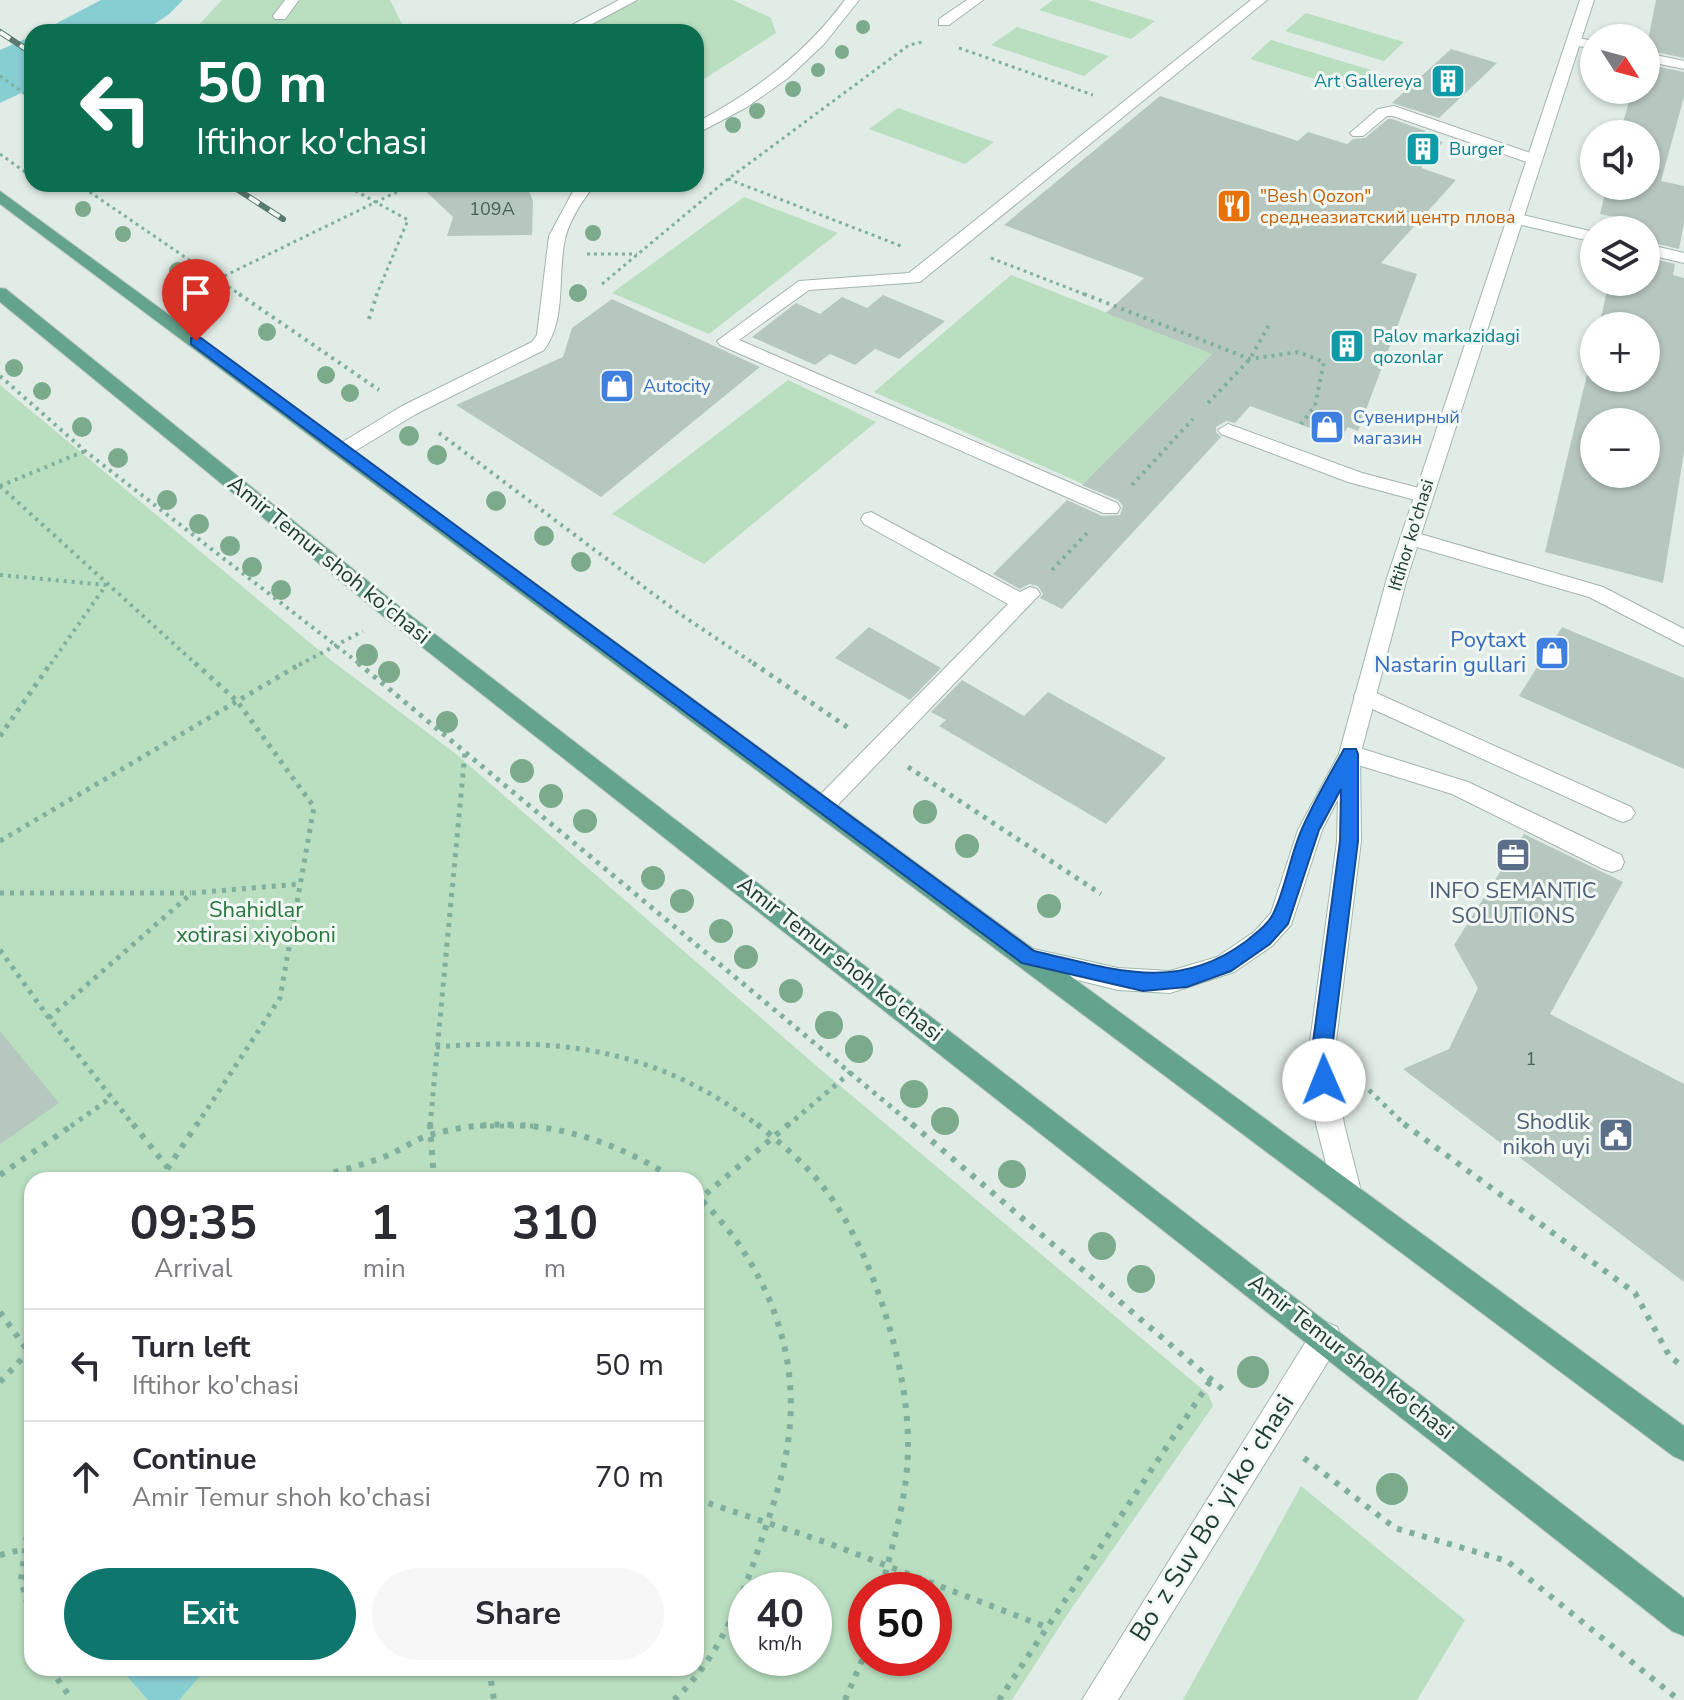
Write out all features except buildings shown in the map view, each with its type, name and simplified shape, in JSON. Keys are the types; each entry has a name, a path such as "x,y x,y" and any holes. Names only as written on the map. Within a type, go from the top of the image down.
{"main road":[{"path":"280,16 292,0"},
{"path":"582,24 630,0"},
{"path":"704,124 780,80 816,45 852,0"},
{"path":"944,22 976,0"},
{"path":"1110,508 726,341 805,285 914,278 1260,0"},
{"name":"Iftihor ko'chasi","path":"1029,958 1143,983 1187,978 1225,965 1241,955 1263,939 1282,918 1310,830 1350,754 1423,496 1587,0"},
{"path":"1573,41 1580,42"},
{"path":"1660,60 1684,65"},
{"path":"1358,133 1383,112 1394,111 1533,159"},
{"path":"343,450 409,410 538,346 546,335 557,236 580,192"},
{"path":"0,196 1684,1445"},
{"path":"1515,218 1580,234"},
{"path":"1660,252 1684,258"},
{"name":"Amir Temur shoh ko'chasi","path":"0,293 397,616 1684,1619"},
{"path":"1228,430 1355,478 1423,496"},
{"path":"823,806 1026,598 871,519"},
{"path":"1410,538 1596,592 1684,638"},
{"path":"1365,696 1623,813"},
{"path":"1350,754 1460,788 1612,862"},
{"name":"Iftihor ko'chasi","path":"1348,1195 1330,1124 1321,1057 1349,841 1350,754"},
{"name":"Boʻz Suv Boʻyi koʻchasi","path":"1099,1700 1326,1337"}],"path":[{"path":"602,284 728,179 909,45 927,40"},
{"path":"957,48 1127,106"},
{"path":"0,76 24,93"},
{"path":"0,154 24,171"},
{"path":"728,179 936,260"},
{"path":"90,192 409,410 680,614 1101,894"},
{"path":"358,192 408,220 382,279 369,319"},
{"path":"218,279 397,192"},
{"path":"955,244 1250,359 1298,352 1324,362 1315,406 1279,450"},
{"path":"554,254 639,254"},
{"path":"1204,407 1250,359 1269,325"},
{"path":"0,376 85,451 335,644 851,1072 1227,1393"},
{"path":"1026,598 1195,417"},
{"path":"85,451 0,486 237,701 314,807 280,998 165,1172"},
{"path":"0,575 106,585"},
{"path":"0,736 106,585"},
{"path":"0,841 335,644"},
{"path":"433,1172 429,1135 465,752"},
{"path":"0,893 192,893 300,884"},
{"path":"49,1018 192,893"},
{"path":"0,950 49,1018 168,1168"},
{"path":"436,1047 494,1044 572,1047 621,1055 702,1086 773,1137 825,1188 883,1303 903,1378 908,1448 900,1515 886,1572"},
{"path":"704,1192 851,1072"},
{"path":"1369,1090 1400,1121 1635,1293 1670,1357 1684,1367"},
{"path":"0,1175 112,1097"},
{"path":"333,1172 391,1153 429,1135 489,1125 544,1126 591,1135 655,1164 666,1172"},
{"path":"704,1205 741,1244 766,1291 785,1348 792,1406 784,1463 746,1588 719,1644 704,1663"},
{"path":"0,1312 24,1343"},
{"path":"0,1382 24,1359"},
{"path":"999,1700 1211,1380"},
{"path":"1304,1458 1395,1528 1507,1561 1679,1700"},
{"path":"704,1501 888,1564 1046,1627"},
{"path":"0,1555 24,1549"},
{"path":"24,1557 21,1580 24,1591"},
{"path":"56,1676 72,1700"},
{"path":"490,1676 494,1700"},
{"path":"674,1700 693,1676"},
{"path":"845,1700 855,1676"}],"green space":[{"path":"222,0 390,0 402,24 200,24"},
{"path":"640,0 733,0 771,18 776,33 704,79 704,24 590,24"},
{"path":"1053,0 1088,0 1155,21 1131,39 1039,10"},
{"path":"1306,13 1404,42 1384,61 1285,31"},
{"path":"1017,27 1109,56 1084,76 991,45"},
{"path":"1271,40 1371,70 1350,90 1250,59"},
{"path":"898,108 994,142 965,164 869,129"},
{"path":"744,197 838,233 709,334 612,293"},
{"path":"1011,275 1212,354 1083,484 874,392"},
{"path":"788,380 876,422 704,564 612,514"},
{"name":"Shahidlar xotirasi xiyoboni","path":"0,385 332,661 456,754 820,1069 1208,1394 1213,1406 1069,1612 1012,1700 0,1700"},
{"path":"1301,1486 1465,1620 1417,1700 1183,1700"}],"water":[{"path":"101,0 183,0 154,24 55,24"},
{"path":"24,40 24,92 0,103 0,50"},
{"path":"127,1676 200,1676 179,1700 148,1700"}],"railway":[{"path":"0,32 24,48"},
{"path":"241,192 283,219"}],"place":[{"name":"Art Gallereya","path":"1448,81"},
{"name":"Burger","path":"1423,149"},
{"name":"\"Besh Qozon\" среднеазиатский центр плова","path":"1234,206"},
{"name":"Palov markazidagi qozonlar","path":"1347,346"},
{"name":"Autocity","path":"617,386"},
{"name":"Сувенирный магазин","path":"1327,427"},
{"name":"Poytaxt Nastarin gullari","path":"1552,653"},
{"name":"INFO SEMANTIC SOLUTIONS","path":"1513,855"},
{"name":"Shodlik nikoh uyi","path":"1616,1135"}],"route":[{"path":"196,341 1029,958 1143,983 1187,978 1225,965 1241,955 1263,939 1282,918 1310,830 1350,754 1349,841 1321,1057 1324,1080"}]}
